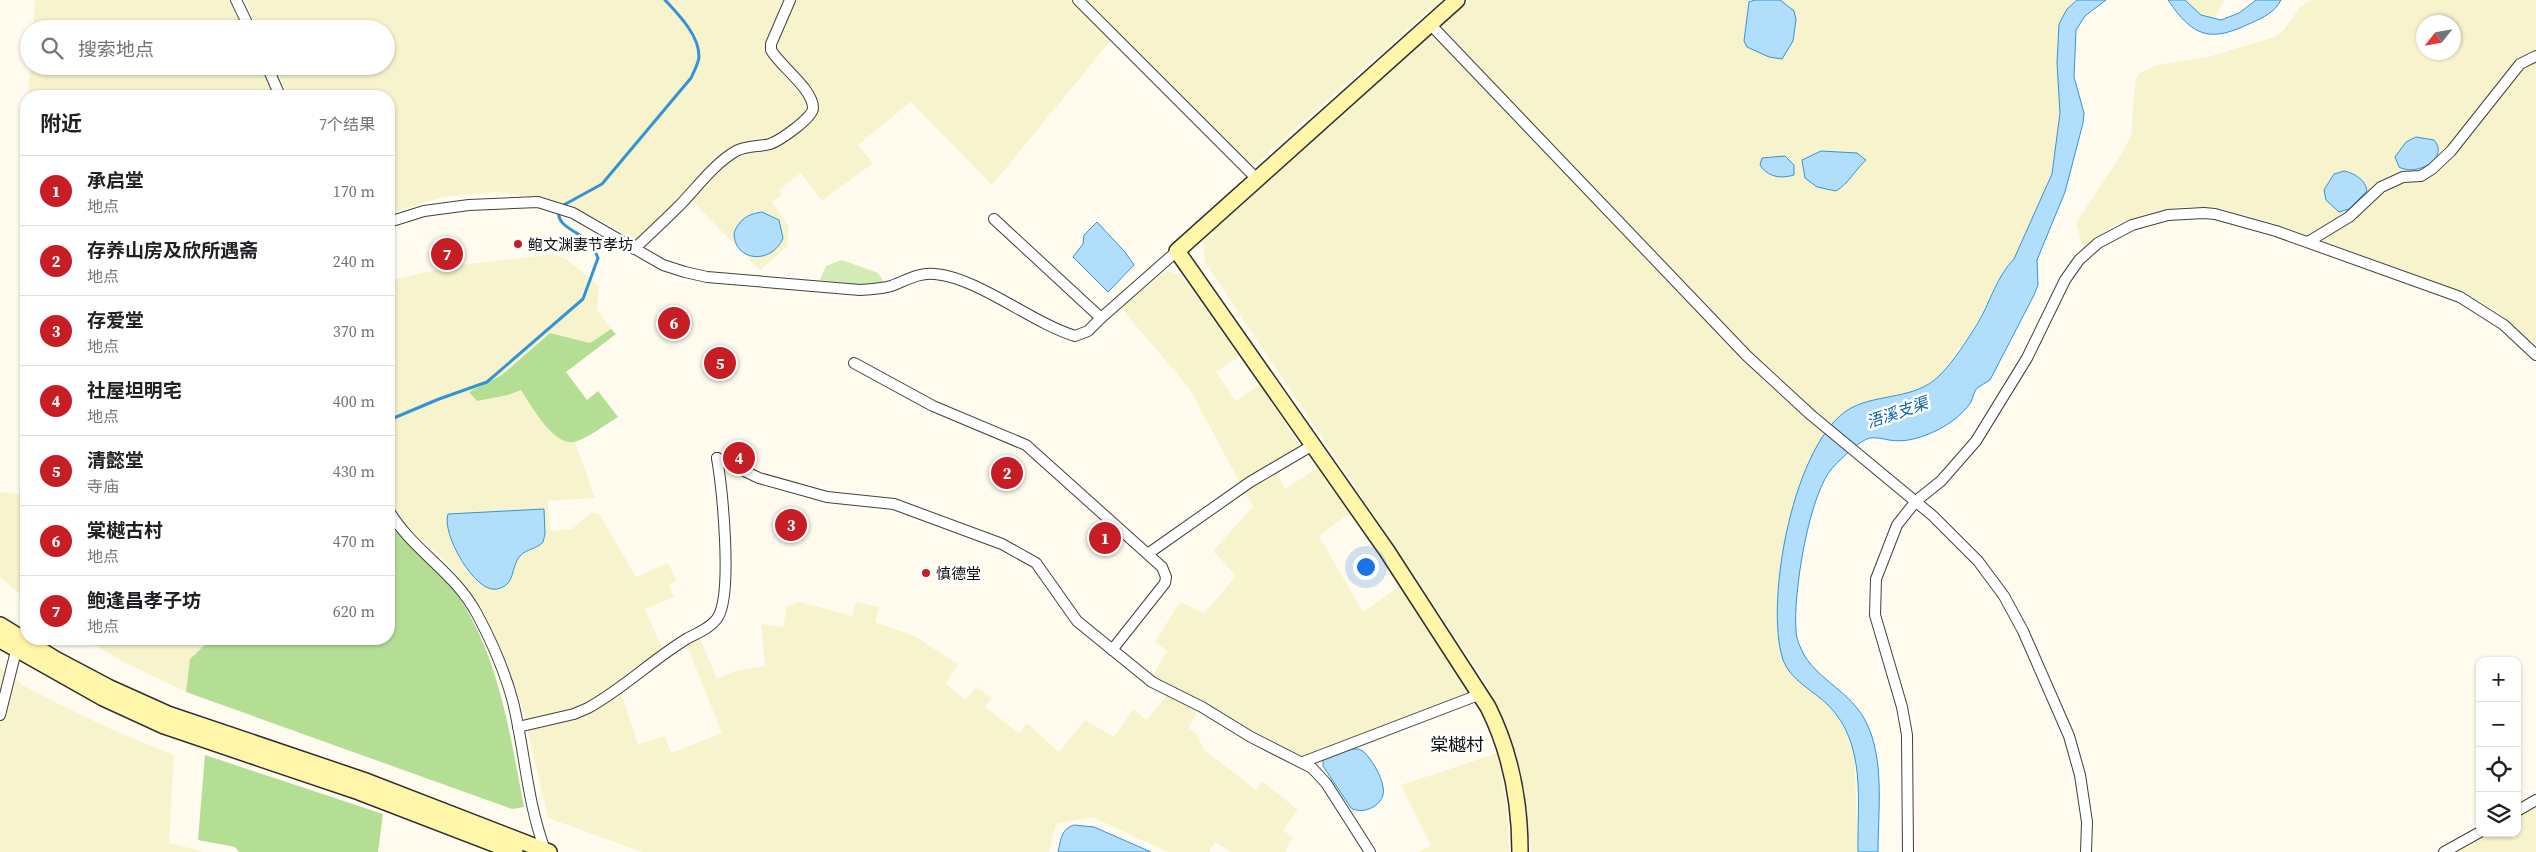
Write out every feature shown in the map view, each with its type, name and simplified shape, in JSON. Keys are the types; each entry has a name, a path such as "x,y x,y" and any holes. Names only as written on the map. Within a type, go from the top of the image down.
{"main road":[{"path":"1457,0 1177,251 1387,551 1480,694 1500,733 1510,764 1516,802 1520,852"},
{"path":"0,625 20,637"},
{"path":"0,640 103,698 164,726 359,792 514,852"},
{"path":"32,645 108,687 168,714 364,780 547,851"}],"street":[{"path":"236,0 246,20"},
{"path":"634,249 682,203 698,184 734,152 748,147 773,143 801,124 812,112 813,107 804,89 771,50 771,44 790,0"},
{"path":"1078,0 1257,179"},
{"path":"1430,24 1746,356 1811,415 1949,530 1978,561 2004,596 2023,631 2070,736 2080,775 2087,822 2086,852"},
{"path":"2308,242 2349,217 2381,187 2403,177 2421,176 2432,168 2451,151 2520,64 2536,56"},
{"path":"271,75 277,90"},
{"path":"395,220 424,211 469,204 538,202 573,213 670,268 707,277 860,290 883,288 919,275 949,276 970,284 1053,329 1075,336 1088,331 1177,251"},
{"path":"1908,852 1908,735 1902,707 1878,628 1874,602 1876,578 1897,525 1916,501 1941,481 1976,441 2027,358 2072,270 2098,243 2132,225 2168,215 2192,212 2215,214 2308,242 2460,298 2504,325 2536,355"},
{"path":"994,219 1101,318"},
{"path":"854,363 932,406 1026,445 1098,511 1149,553 1166,573 1165,583 1112,650"},
{"path":"1149,553 1250,482 1313,445"},
{"path":"518,727 574,714 588,708 674,646 715,621 721,611 725,583 721,482 717,458 759,478 827,497 894,504 1002,544 1036,564 1073,616 1152,682 1202,708 1251,737 1304,762 1312,768 1326,783 1370,852"},
{"path":"395,519 409,538 450,575 471,603 499,661 518,727 530,800 547,851"},
{"path":"0,714 16,650"},
{"path":"1304,762 1480,694"},
{"path":"2521,809 2536,800"},
{"path":"2444,852 2476,834"}],"shaded area":[{"path":"35,0 229,0 239,20 34,20"},
{"path":"245,0 1073,0 1112,39 992,185 911,102 858,145 873,163 822,201 801,173 779,190 782,195 772,202 789,227 787,247 760,270 692,201 641,245 612,226 552,199 496,192 442,197 395,212 395,90 285,90 279,75 395,75 395,20 255,20"},
{"path":"1086,0 1441,0 1252,167"},
{"path":"1470,0 2077,0 2071,4 2057,63 2060,113 2052,174 2014,259 2004,269 1978,321 1939,376 1917,391 1851,408 1828,427 1808,466 1791,515 1782,557 1777,597 1779,635 1783,659 1796,679 1821,698 1837,716 1854,747 1858,852 1531,852 1526,808 1517,765 1499,711 1480,674 1205,262 1203,240"},
{"path":"2186,0 2225,0 2213,20 2196,12"},
{"path":"2312,0 2536,0 2536,345 2495,310 2463,292 2278,225 2216,207 2180,207 2154,212 2117,224 2083,247 2076,223 2123,152 2131,135 2135,83 2138,74 2157,65 2208,57 2274,37 2283,31 2301,6"},
{"path":"29,75 265,75 271,90 28,90"},
{"path":"555,254 566,259 599,286 597,310 611,329 590,343 550,333 502,375 469,392 508,395 521,390 535,411 563,440 575,442 595,498 548,501 550,531 572,529 592,512 599,514 636,577 668,563 677,581 669,585 674,597 645,609 663,650 618,683 638,744 665,736 671,753 722,733 687,646 700,639 717,678 739,670 765,666 761,624 783,627 787,606 800,602 852,616 856,602 879,607 875,622 914,636 958,664 946,684 965,700 977,687 992,698 985,707 1019,733 1027,723 1059,752 1085,720 1114,737 1133,709 1147,720 1171,690 1152,677 1167,651 1155,642 1180,602 1204,613 1236,576 1213,551 1253,507 1189,388 1121,308 1167,270 1183,277 1239,357 1216,372 1236,401 1260,384 1300,446 1271,464 1285,489 1319,467 1350,513 1319,536 1363,612 1400,586 1472,693 1305,759 1201,703 1189,728 1198,735 1203,749 1256,790 1262,781 1298,810 1283,830 1293,838 1285,850 1287,852 1231,852 1215,842 1209,852 1168,852 1092,817 1056,824 1049,852 642,852 548,818 522,706 491,628 465,585 445,561 411,531 395,507 395,280 451,266"},
{"path":"0,492 20,494 20,594 0,577"},
{"path":"94,645 205,645 190,659 186,692 126,663"},
{"path":"0,668 26,687 55,702 115,731 174,755 169,843 205,852 0,852"},
{"path":"1498,753 1507,808 1509,852 1418,852 1431,846 1401,785"},
{"path":"2536,804 2536,852 2450,852 2476,837 2521,837 2521,812"}],"green space":[{"path":"842,260 878,273 884,282 865,285 820,280 826,266"},
{"path":"611,329 616,334 566,372 587,400 598,391 618,417 579,441 566,442 558,438 543,423 521,390 508,395 477,401 469,392 502,375 550,333 590,343"},
{"path":"395,529 433,566 455,592 470,616 482,641 501,695 524,807 512,809 186,692 190,659 205,645 395,645"},
{"path":"205,755 383,814 378,852 239,852 235,847 198,840"}],"water":[{"path":"1755,0 1780,0 1794,11 1796,20 1793,41 1782,59 1769,57 1747,47 1744,41 1749,2"},
{"name":"浯溪支渠","path":"2077,0 2106,0 2085,16 2076,30 2074,77 2084,113 2083,123 2065,192 2037,260 2038,285 2034,295 1990,380 1977,388 1971,402 1962,413 1939,429 1917,438 1898,441 1872,438 1861,442 1834,466 1825,479 1810,519 1804,544 1797,593 1797,639 1804,655 1812,665 1848,698 1864,718 1870,731 1877,760 1879,776 1878,852 1858,852 1857,774 1849,737 1840,720 1828,705 1791,674 1783,660 1778,634 1778,600 1781,563 1788,524 1799,486 1814,452 1831,425 1851,408 1862,403 1908,393 1929,384 1939,376 1955,357 1979,321 2003,273 2014,259 2052,174 2060,113 2057,63 2059,24 2067,9"},
{"path":"2168,0 2185,0 2201,15 2221,20 2239,13 2256,0 2281,0 2272,11 2260,19 2237,29 2213,34 2194,29"},
{"path":"2416,137 2434,140 2438,147 2435,159 2422,168 2414,170 2399,167 2395,157 2406,142"},
{"path":"1821,151 1857,153 1866,160 1845,184 1836,191 1817,187 1805,178 1802,160"},
{"path":"1785,156 1794,165 1794,175 1775,176 1767,172 1760,165 1762,158"},
{"path":"2344,171 2352,173 2359,178 2367,191 2349,209 2339,212 2326,200 2324,190 2334,174"},
{"path":"762,212 779,220 783,238 778,247 771,253 763,256 754,256 740,250 734,233 744,218"},
{"path":"1097,222 1125,252 1134,265 1108,292 1073,257 1083,244 1084,235"},
{"path":"544,509 545,534 543,542 520,556 510,580 503,587 497,589 488,588 470,572 455,547 447,523 448,514"},
{"path":"1347,749 1359,749 1364,752 1373,763 1380,778 1383,787 1382,799 1368,809 1356,810 1351,808 1323,766 1323,760 1328,756"},
{"path":"1074,825 1094,827 1151,852 1058,852 1064,832"}],"waterway":[{"path":"395,417 487,382 583,299 598,258 589,242 566,226 559,218 560,207 602,184 691,78 698,61 696,40 681,18 665,0"}],"place":[{"name":"鲍文渊妻节孝坊","path":"518,244"},
{"name":"鲍逢昌孝子坊","path":"447,254"},
{"name":"棠樾古村","path":"674,323"},
{"name":"清懿堂","path":"720,363"},
{"name":"社屋坦明宅","path":"739,458"},
{"name":"存养山房及欣所遇斋","path":"1007,473"},
{"name":"存爱堂","path":"791,525"},
{"name":"承启堂","path":"1105,538"},
{"name":"慎德堂","path":"926,573"}],"district":[{"name":"棠樾村","path":"1457,744"}]}
